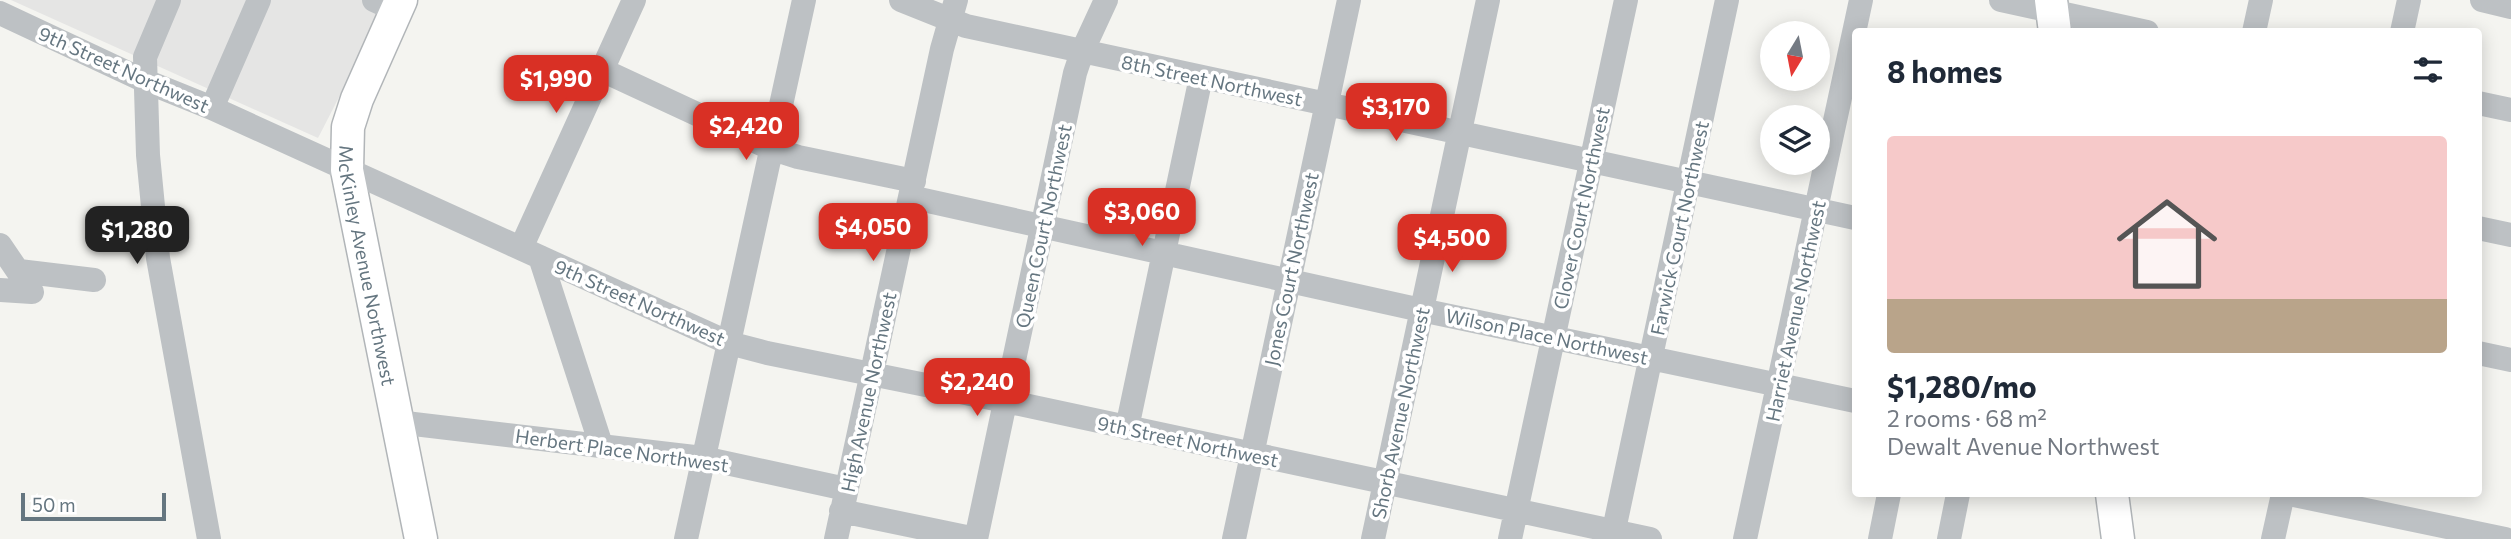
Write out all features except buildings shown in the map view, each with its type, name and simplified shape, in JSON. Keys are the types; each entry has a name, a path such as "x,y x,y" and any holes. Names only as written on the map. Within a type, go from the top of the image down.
{"main road":[{"name":"McKinley Avenue Northwest","path":"390,3 348,127 347,170 421,539"},
{"path":"2112,497 2118,539"}],"street":[{"path":"169,0 146,50 148,155 159,258 209,539"},
{"path":"212,108 259,0"},
{"path":"601,445 530,253 602,70 634,0"},
{"path":"686,539 804,0"},
{"name":"8th Street Northwest","path":"901,0 952,10 1082,51 1852,217"},
{"name":"Queen Court Northwest","path":"976,539 1075,73 1082,51 1106,0"},
{"name":"Jones Court Northwest","path":"1234,539 1349,0"},
{"name":"Shorb Avenue Northwest","path":"1373,539 1488,0"},
{"name":"Clover Court Northwest","path":"1510,539 1626,0"},
{"name":"Farwick Court Northwest","path":"1613,535 1727,0"},
{"name":"Harriet Avenue Northwest","path":"1855,28 1861,0"},
{"path":"2001,0 2052,14 2126,28"},
{"path":"2255,28 2261,0"},
{"path":"2403,28 2409,0"},
{"path":"2482,0 2511,7"},
{"name":"High Avenue Northwest","path":"836,539 952,10"},
{"name":"9th Street Northwest","path":"0,13 145,81 212,108 729,343 1516,510 1613,535 1650,539"},
{"name":"Harriet Avenue Northwest","path":"1745,539 1852,42"},
{"name":"Wilson Place Northwest","path":"602,70 770,148 1043,227 1852,400"},
{"path":"1127,428 1201,77"},
{"path":"2482,104 2511,110"},
{"path":"2482,229 2511,235"},
{"path":"0,245 32,292 0,290"},
{"path":"19,271 94,280"},
{"path":"2482,354 2511,360"},
{"name":"Herbert Place Northwest","path":"397,422 703,458 976,539"},
{"path":"1880,539 1888,497"},
{"path":"1949,539 1957,497"},
{"path":"2273,539 2282,497"},
{"path":"2303,497 2505,539"}],"shaded area":[{"path":"11,0 389,0 318,138"}]}
